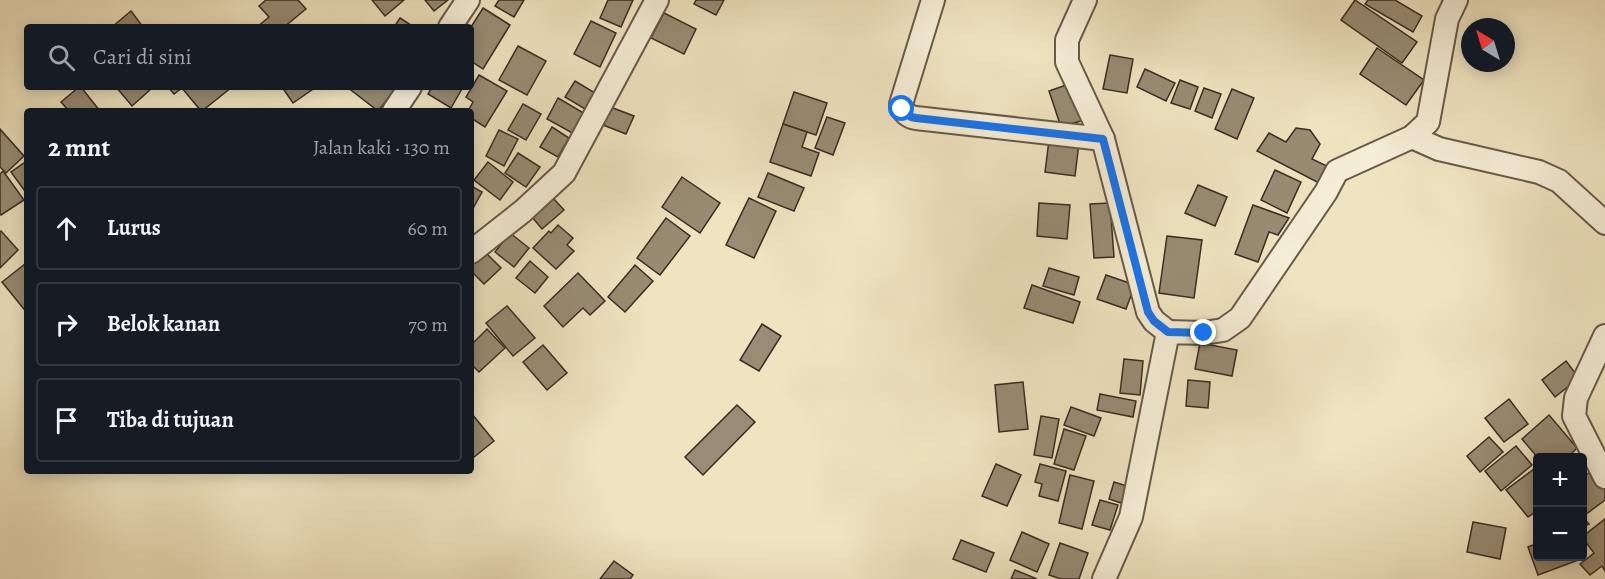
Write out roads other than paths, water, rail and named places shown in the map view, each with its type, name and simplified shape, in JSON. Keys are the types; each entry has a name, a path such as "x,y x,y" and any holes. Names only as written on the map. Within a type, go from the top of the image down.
{"street":[{"path":"452,24 468,0"},
{"path":"474,250 536,200 564,173 657,0"},
{"path":"933,0 901,104 902,109 908,115 916,118 1103,139"},
{"path":"1085,0 1067,40 1070,70 1103,139 1148,312 1154,321 1168,332 1204,333 1223,330 1240,318 1326,192 1336,171 1412,137 1428,122 1448,19 1456,0"},
{"path":"396,108 408,90"},
{"path":"1412,137 1439,149 1539,172 1558,181 1605,223"},
{"path":"1104,579 1131,517 1168,332"},
{"path":"1605,336 1576,398 1574,416 1605,477"}]}
